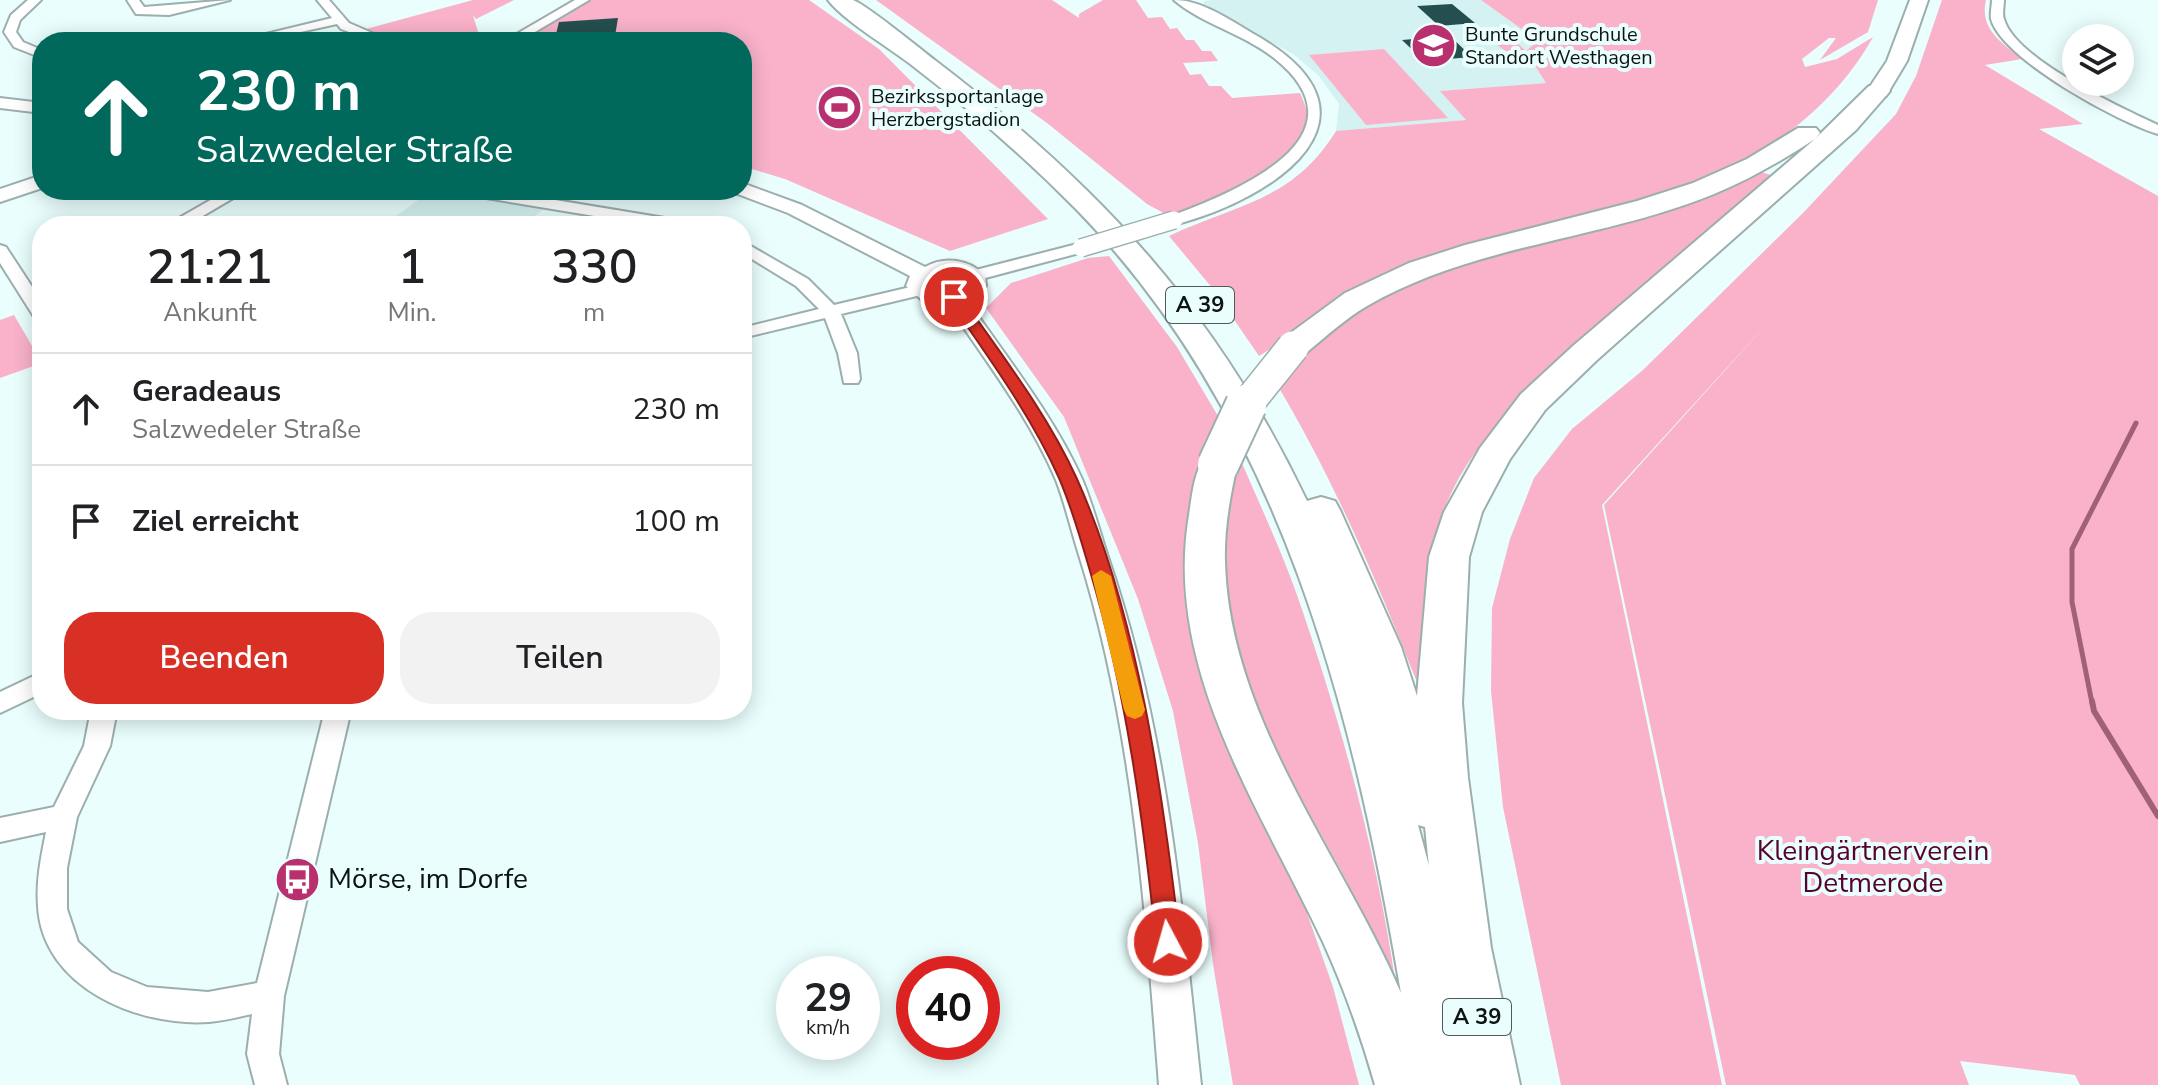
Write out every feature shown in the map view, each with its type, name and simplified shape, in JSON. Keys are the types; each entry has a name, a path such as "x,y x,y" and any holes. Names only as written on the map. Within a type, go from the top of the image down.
{"highway":[{"name":"A 39","path":"839,0 967,95 1059,175 1139,260 1200,341 1231,392 1296,518 1325,591 1368,720 1411,895 1445,1085"},
{"name":"A 39","path":"857,0 984,91 1077,171 1159,255 1207,316 1267,406 1322,513 1379,647 1420,777 1464,948 1491,1085"},
{"path":"1885,34 1898,0"},
{"path":"1404,1085 1393,1044 1369,982 1267,781 1222,668 1207,603 1205,526 1218,465 1234,421 1269,372 1338,309 1429,266 1498,245 1647,209 1737,177 1780,153 1897,61 1919,0"},
{"path":"1464,948 1445,792 1439,703 1449,557 1463,512 1493,456 1533,402 1847,125 1866,88"}],"street":[{"path":"32,51 9,40 6,27 18,12 35,0"},
{"path":"133,0 140,11 152,12 224,0"},
{"path":"323,0 339,20 359,32"},
{"path":"527,32 583,0"},
{"path":"752,330 921,282 951,267 974,276 1081,248 1235,198 1276,174 1303,148 1315,114 1312,95 1292,67 1251,38 1184,0"},
{"path":"1998,0 1994,16 2011,43 2078,89 2158,130"},
{"path":"0,12 18,12"},
{"path":"284,32 339,20"},
{"path":"0,103 32,107"},
{"path":"0,196 32,185"},
{"path":"752,193 795,209 921,282 938,298 954,297 975,286 974,276"},
{"path":"192,216 221,200"},
{"path":"528,200 623,216"},
{"path":"0,250 32,295"},
{"path":"752,252 800,281 832,310 850,355 851,379"},
{"path":"954,297 1040,424 1069,480 1111,609 1136,716 1158,849 1180,1085"},
{"path":"0,703 32,687"},
{"path":"102,720 97,746 63,817 53,868 52,909 66,951 100,982 146,1002 208,1007 269,996"},
{"path":"271,1085 263,1054 269,996 336,720"},
{"path":"0,830 63,817"}],"shaded area":[{"path":"1481,0 1538,41 1526,52 1546,83 1441,91 1468,120 1336,131 1339,104 1319,76 1293,54 1203,5 1204,1"},
{"path":"418,200 504,200 546,207 535,216 396,216"}],"green space":[{"path":"473,0 514,0 476,19 473,15 478,32 372,32 366,29"},
{"name":"Bezirkssportanlage Herzbergstadion","path":"586,0 809,0 879,49 1048,219 950,251 785,179 752,169 752,32 531,32"},
{"path":"876,0 1052,0 1079,18 1079,14 1103,0 1136,0 1148,18 1162,17 1170,29 1177,28 1186,40 1194,40 1202,51 1211,51 1218,61 1183,63 1190,75 1201,74 1209,86 1221,86 1232,98 1300,93 1306,123 1298,141 1268,170 1228,193 1169,216 1147,204 1047,123"},
{"path":"1481,0 1878,0 1868,32 1820,60 1836,38 1829,38 1802,59 1805,67 1837,59 1873,37 1841,84 1800,123 1754,156 1704,183 1430,257 1385,274 1327,305 1259,356 1213,289 1169,236 1282,187 1319,154 1336,131 1466,120 1440,91 1546,83 1530,58 1515,58 1496,44 1515,41 1526,51 1538,41"},
{"name":"Kleingärtnerverein Detmerode","path":"1942,0 1986,0 1989,27 2022,59 1985,65 2083,124 2039,129 2158,196 2158,1085 2080,1085 2075,1075 1960,1061 1969,1085 1726,1085 1604,505 1773,317 1602,505 1722,1085 1561,1085 1503,807 1491,691 1492,608 1510,539 1534,478 1572,429 1643,370 1803,213 1896,114 1916,76"},
{"path":"1384,49 1448,118 1366,125 1309,55"},
{"path":"1761,172 1777,177 1541,381 1495,427 1475,453 1444,510 1430,555 1422,625 1422,695 1356,536 1276,383 1298,357 1346,314 1445,267 1655,214 1722,191"},
{"path":"1109,256 1177,347 1218,416 1192,488 1188,524 1302,899 1333,987 1359,1085 1233,1085 1213,964 1198,843 1173,711 1138,599 1064,417 986,308 1011,283 1088,258"},
{"path":"14,315 32,346 32,367 0,378 0,320"},
{"path":"1238,454 1290,577 1328,691 1368,838 1396,986 1346,880 1285,769 1248,692 1228,630 1219,524"}],"building":[{"path":"1452,4 1475,23 1439,26 1417,6"},
{"path":"618,18 616,32 556,32 559,22"},
{"name":"Bunte Grundschule Standort Westhagen","path":"1450,36 1472,57 1424,61 1402,40"}],"waterway":[{"path":"2092,703 2072,602 2072,549 2136,423"},
{"path":"2092,701 2094,711 2158,816"}],"slow traffic":[{"path":"1101,576 1135,710"}],"place":[{"name":"Bunte Grundschule Standort Westhagen","path":"1434,46"},
{"name":"Bezirkssportanlage Herzbergstadion","path":"840,108"},
{"name":"Mörse, im Dorfe","path":"297,879"}],"route":[{"path":"954,297 1040,424 1069,480 1091,541 1111,609 1136,716 1158,849 1168,942"}]}
